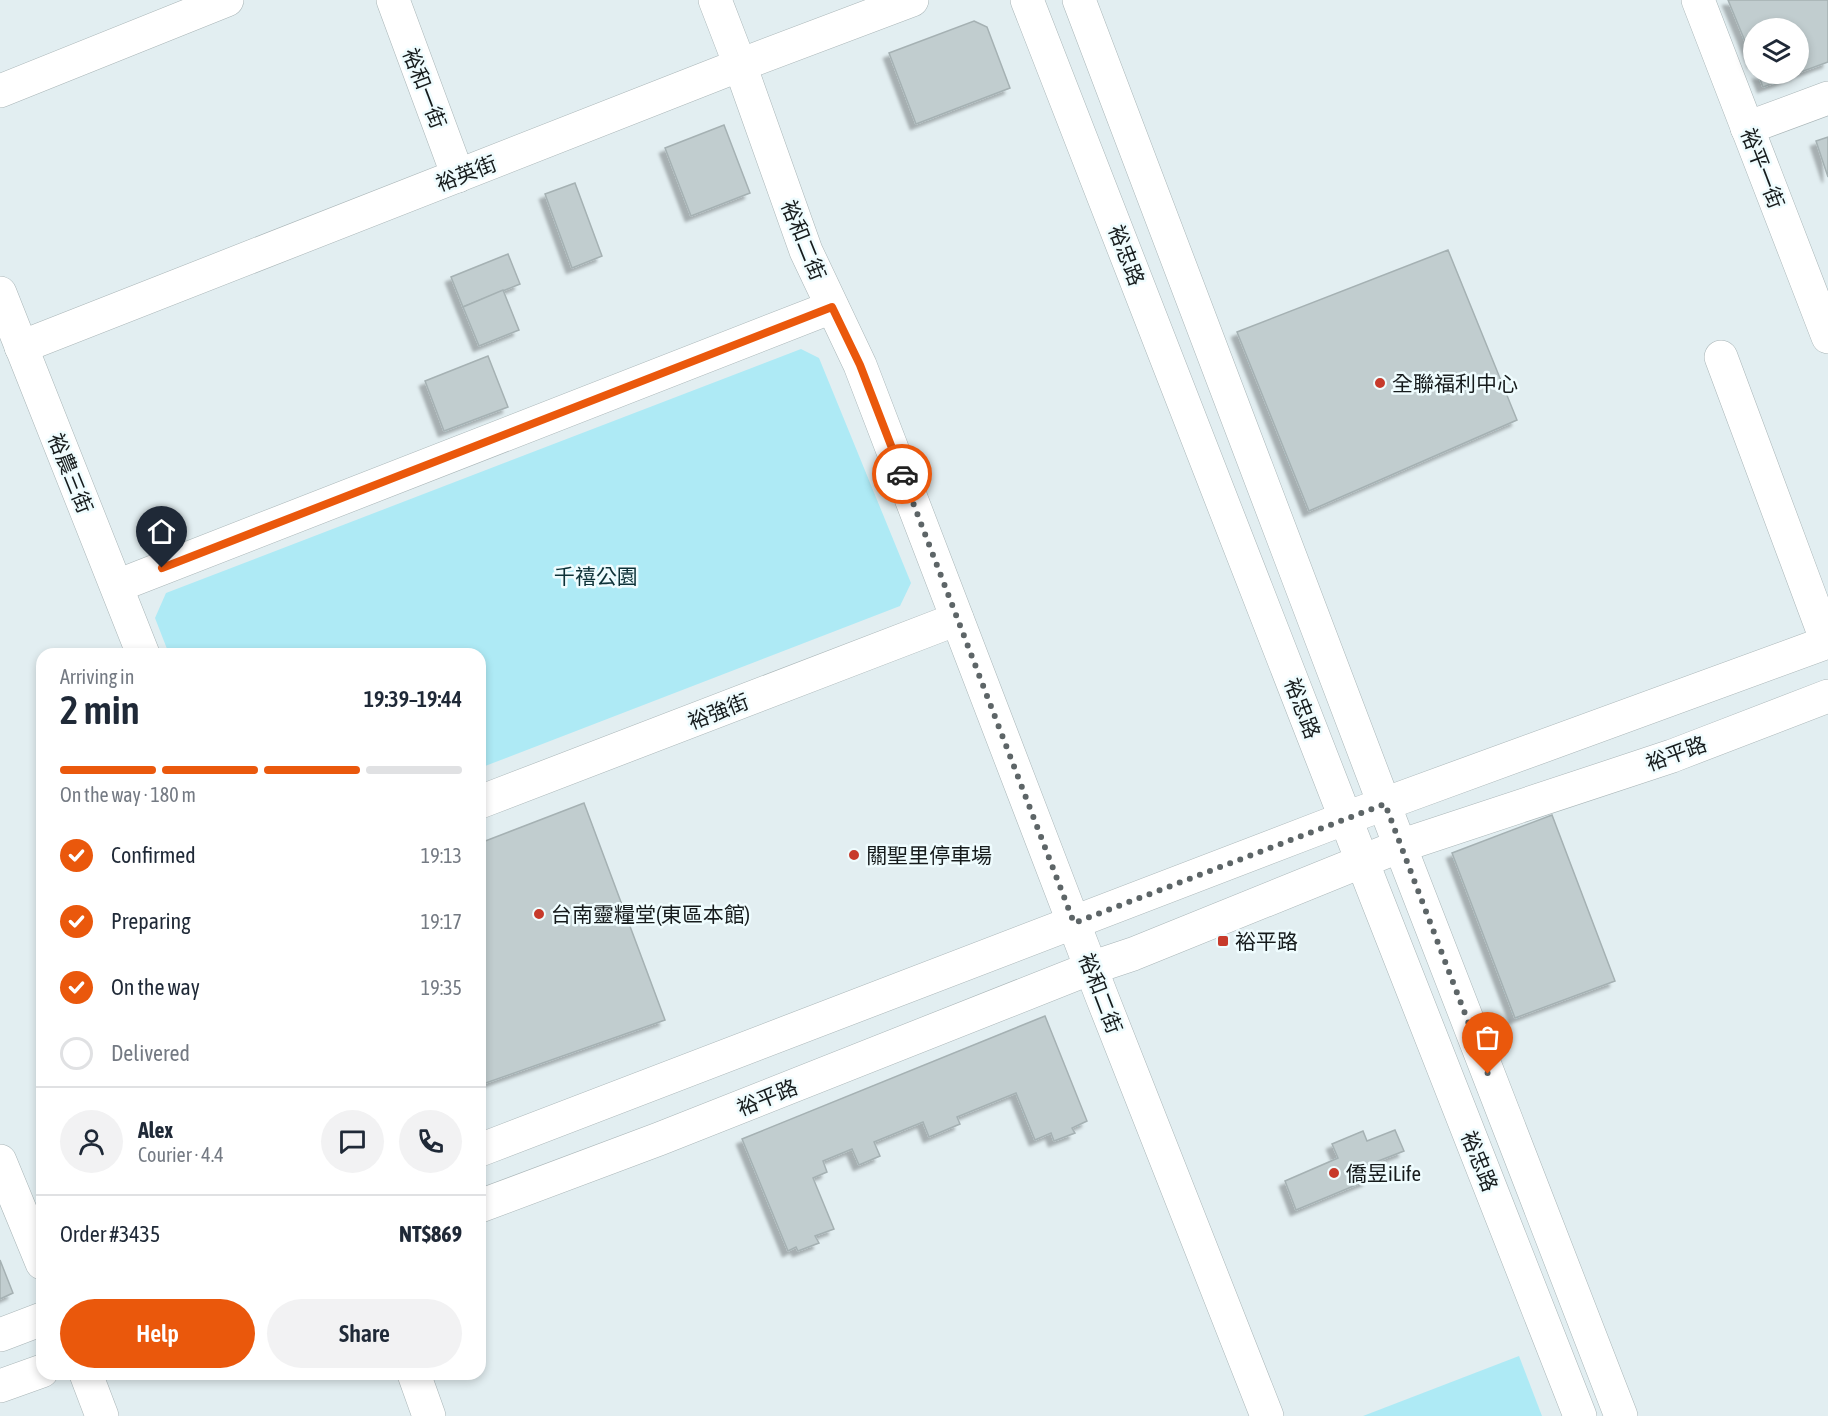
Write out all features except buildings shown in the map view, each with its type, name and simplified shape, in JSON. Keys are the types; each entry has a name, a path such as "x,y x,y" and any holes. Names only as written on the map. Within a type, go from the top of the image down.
{"street":[{"path":"0,91 227,0"},
{"name":"裕和一街","path":"393,0 458,176"},
{"name":"裕和二街","path":"715,0 806,251 860,365 1091,968 1267,1416"},
{"name":"裕英街","path":"21,346 912,0"},
{"name":"裕忠路","path":"1027,0 1580,1416"},
{"name":"裕忠路","path":"1079,0 1181,274 1621,1416"},
{"name":"裕平一街","path":"1698,0 1828,337"},
{"path":"1747,128 1828,98"},
{"name":"裕農三街","path":"0,293 141,648"},
{"path":"117,586 832,307"},
{"path":"486,1148 1346,818 1828,642 1721,357"},
{"name":"裕強街","path":"486,800 957,620"},
{"name":"裕平路","path":"486,1204 659,1139 1091,968 1133,954 1400,846 1672,756 1828,696"},
{"path":"0,1161 36,1248"},
{"path":"0,1335 36,1321"},
{"path":"0,1386 36,1373"},
{"path":"88,1380 102,1416"},
{"path":"416,1380 429,1416"}],"green space":[{"name":"千禧公園","path":"801,349 819,358 911,583 900,606 486,766 486,648 167,648 155,618 166,593"},
{"path":"1519,1356 1542,1416 1363,1416"}],"way so far":[{"path":"902,474 1074,923 1385,804 1488,1074"}],"place":[{"name":"全聯福利中心","path":"1380,383"},
{"name":"關聖里停車場","path":"854,855"},
{"name":"台南靈糧堂(東區本館)","path":"539,914"},
{"name":"裕平路","path":"1223,941"},
{"name":"僑昱iLife","path":"1334,1173"}],"route":[{"path":"162,568 832,307 860,365 902,474"}]}
